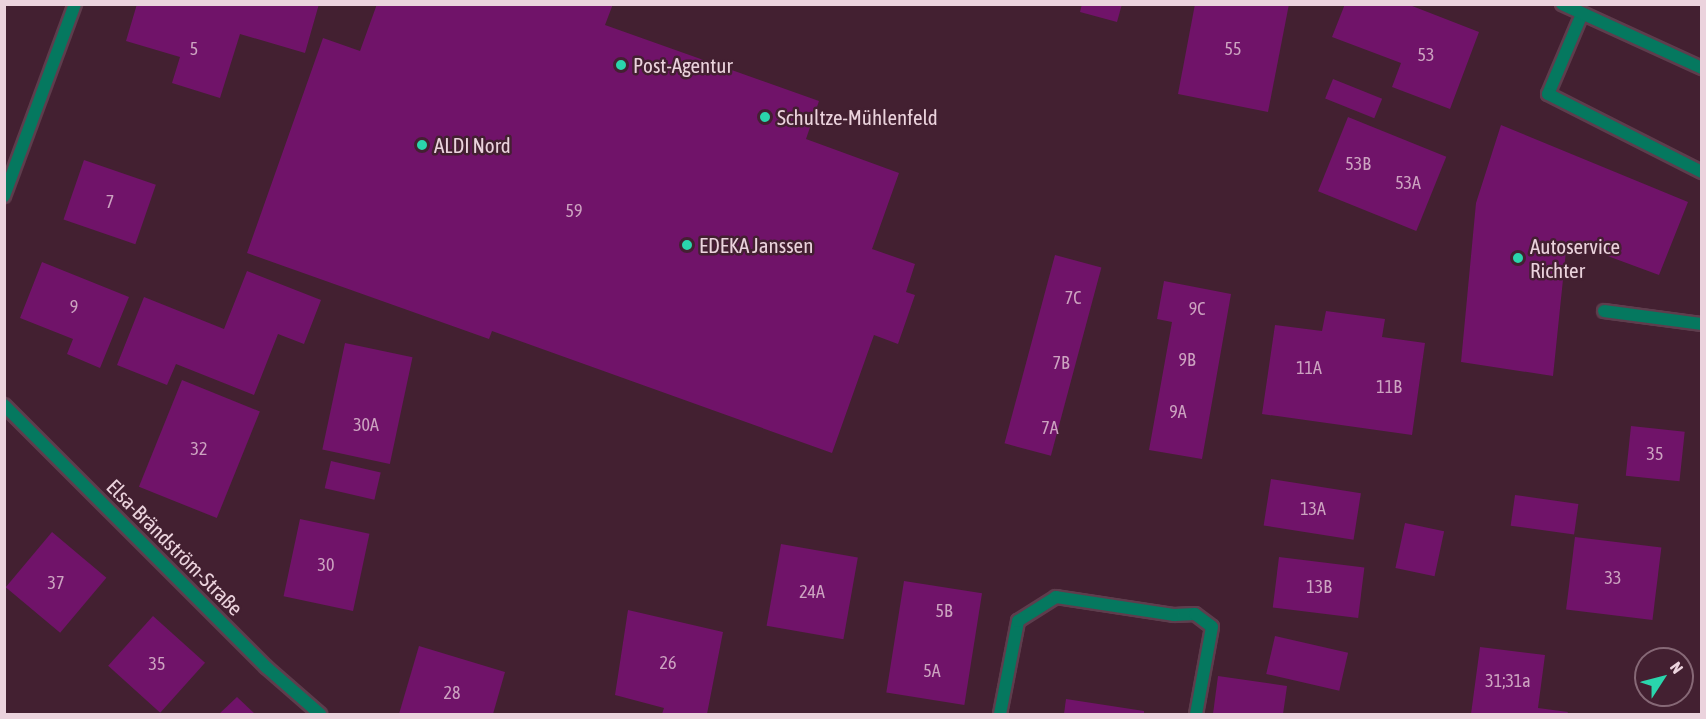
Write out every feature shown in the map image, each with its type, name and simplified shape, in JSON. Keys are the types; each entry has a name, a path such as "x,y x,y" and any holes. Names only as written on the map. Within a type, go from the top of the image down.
{"street":[{"path":"4,196 75,4"},
{"path":"1562,4 1701,68"},
{"path":"1582,14 1548,94 1701,172"},
{"path":"1604,311 1701,324"},
{"name":"Elsa-Brändström-Straße","path":"4,405 266,667 320,714"},
{"path":"999,714 1018,621 1056,597 1174,615 1195,614 1212,627 1196,714"}],"building":[{"path":"137,4 248,6 319,4 305,53 240,34 220,98 172,83 180,57 126,41"},
{"path":"377,4 613,4 605,25 819,101 806,139 899,173 872,249 915,264 906,292 915,295 898,344 874,335 832,453 492,331 489,339 247,253 323,38 360,51"},
{"path":"1082,4 1122,4 1117,22 1080,12"},
{"path":"1195,4 1289,4 1268,112 1178,94"},
{"path":"1345,4 1407,4 1479,32 1450,109 1392,87 1401,63 1332,37"},
{"path":"1333,79 1382,99 1374,118 1325,98"},
{"path":"1348,117 1446,157 1416,231 1318,191"},
{"name":"Autoservice Richter","path":"1501,125 1688,202 1659,275 1567,241 1553,376 1461,362 1476,203"},
{"path":"84,160 156,185 135,244 63,220"},
{"path":"1055,255 1101,267 1051,456 1005,443"},
{"path":"42,262 129,297 100,368 67,354 73,339 20,318"},
{"path":"247,271 321,300 304,344 278,334 254,395 176,364 167,385 117,365 144,297 224,329"},
{"path":"1164,281 1231,294 1202,459 1149,450 1172,322 1157,319"},
{"path":"1326,311 1385,319 1382,337 1425,343 1412,435 1262,414 1275,325 1322,331"},
{"path":"345,343 412,357 390,464 322,450"},
{"path":"182,380 260,411 217,518 139,487"},
{"path":"1631,426 1685,432 1679,481 1626,476"},
{"path":"331,461 381,472 374,500 325,488"},
{"path":"1271,479 1361,493 1354,540 1264,525"},
{"path":"1515,495 1578,504 1574,535 1511,526"},
{"path":"300,519 369,534 353,611 284,596"},
{"path":"1405,523 1444,531 1435,576 1395,568"},
{"path":"52,532 106,578 60,633 6,587"},
{"path":"1575,537 1661,548 1652,620 1566,609"},
{"path":"781,544 858,558 843,639 767,626"},
{"path":"1279,557 1364,567 1358,618 1273,608"},
{"path":"904,581 982,593 964,705 886,693"},
{"path":"628,610 723,632 707,714 662,714 664,708 615,695"},
{"path":"153,616 205,663 160,713 108,666"},
{"path":"1275,636 1348,653 1339,691 1266,674"},
{"path":"419,646 505,672 493,714 399,714"},
{"path":"1480,647 1545,655 1538,708 1568,712 1567,714 1471,714"},
{"path":"1218,676 1287,686 1283,714 1213,714"},
{"path":"237,697 255,714 219,714"},
{"path":"1066,699 1144,711 1144,714 1064,714"}],"place":[{"name":"Post-Agentur","path":"621,65"},
{"name":"Schultze-Mühlenfeld","path":"765,117"},
{"name":"ALDI Nord","path":"422,145"},
{"name":"EDEKA Janssen","path":"687,245"},
{"name":"Autoservice Richter","path":"1518,258"}]}
